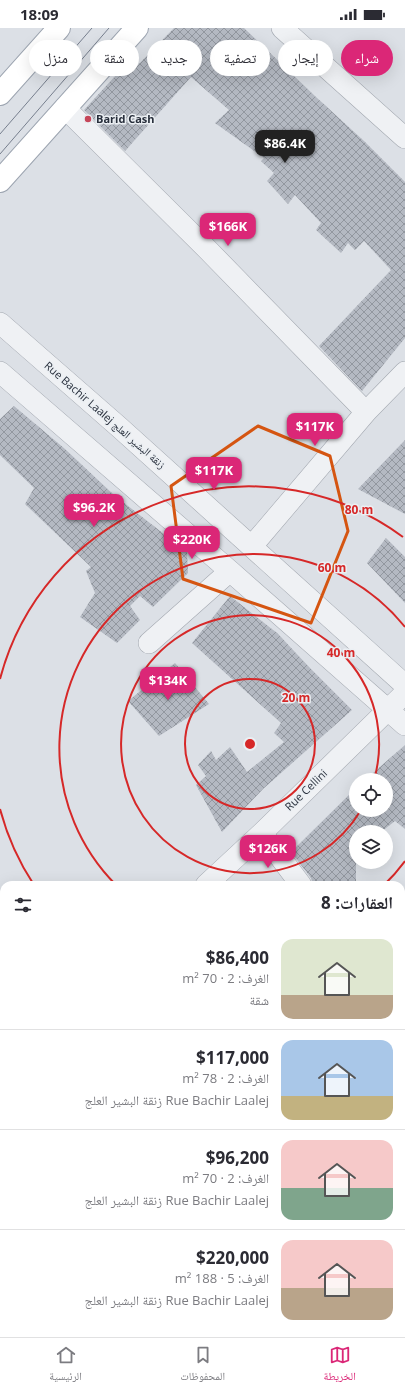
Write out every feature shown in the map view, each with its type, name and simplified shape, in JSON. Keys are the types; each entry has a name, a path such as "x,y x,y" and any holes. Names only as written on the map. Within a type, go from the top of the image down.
{"main road":[{"path":"0,94 60,28"},
{"path":"0,181 137,28"}],"street":[{"path":"282,28 405,138"},
{"path":"65,108 207,249 366,412"},
{"name":"Rue Bachir Laalej زنقة البشير العلج","path":"0,323 119,427 405,685"},
{"path":"0,372 405,725"},
{"path":"252,546 366,412 405,372"},
{"path":"149,643 230,571"},
{"name":"Rue Cellini","path":"210,881 262,833 405,693"},
{"path":"262,833 298,881"}],"highlighted area":[{"path":"258,426 330,456 348,531 311,623 183,579 171,486"}],"building":[{"path":"174,28 244,28 257,40 210,40 210,76 270,76 270,53 278,61 278,76 294,76 364,141 405,182 405,338 362,391 319,346 391,270 364,241 355,250 348,243 341,253 316,230 321,223 295,195 288,204 267,181 274,173 261,161 264,158 215,123 229,110 191,77 125,151 84,110 115,76 139,76 139,64 147,56 147,76 202,76 202,40 162,40"},
{"path":"14,406 65,449 114,495 187,552 188,573 153,607 140,596 130,606 140,620 117,643 80,617 95,593 86,571 91,567 25,504 34,488 0,455 0,419"},
{"path":"405,440 405,514 358,489"},
{"path":"386,538 405,557 405,603 367,563"},
{"path":"230,596 277,633 352,710 263,789 222,832 196,785 206,776 198,765 211,751 216,760 230,747 247,772 284,742 274,733 281,723 192,643"},
{"path":"175,663 209,704 159,736 128,701"},
{"path":"405,745 405,829 395,821 390,825 349,825 349,869 356,869 356,881 312,881 291,852 349,795 349,817 393,817 393,773 373,773"}],"tram line":[{"path":"0,134 92,28"},
{"path":"0,154 109,28"}],"place":[{"name":"Barid Cash","path":"88,119"}]}
